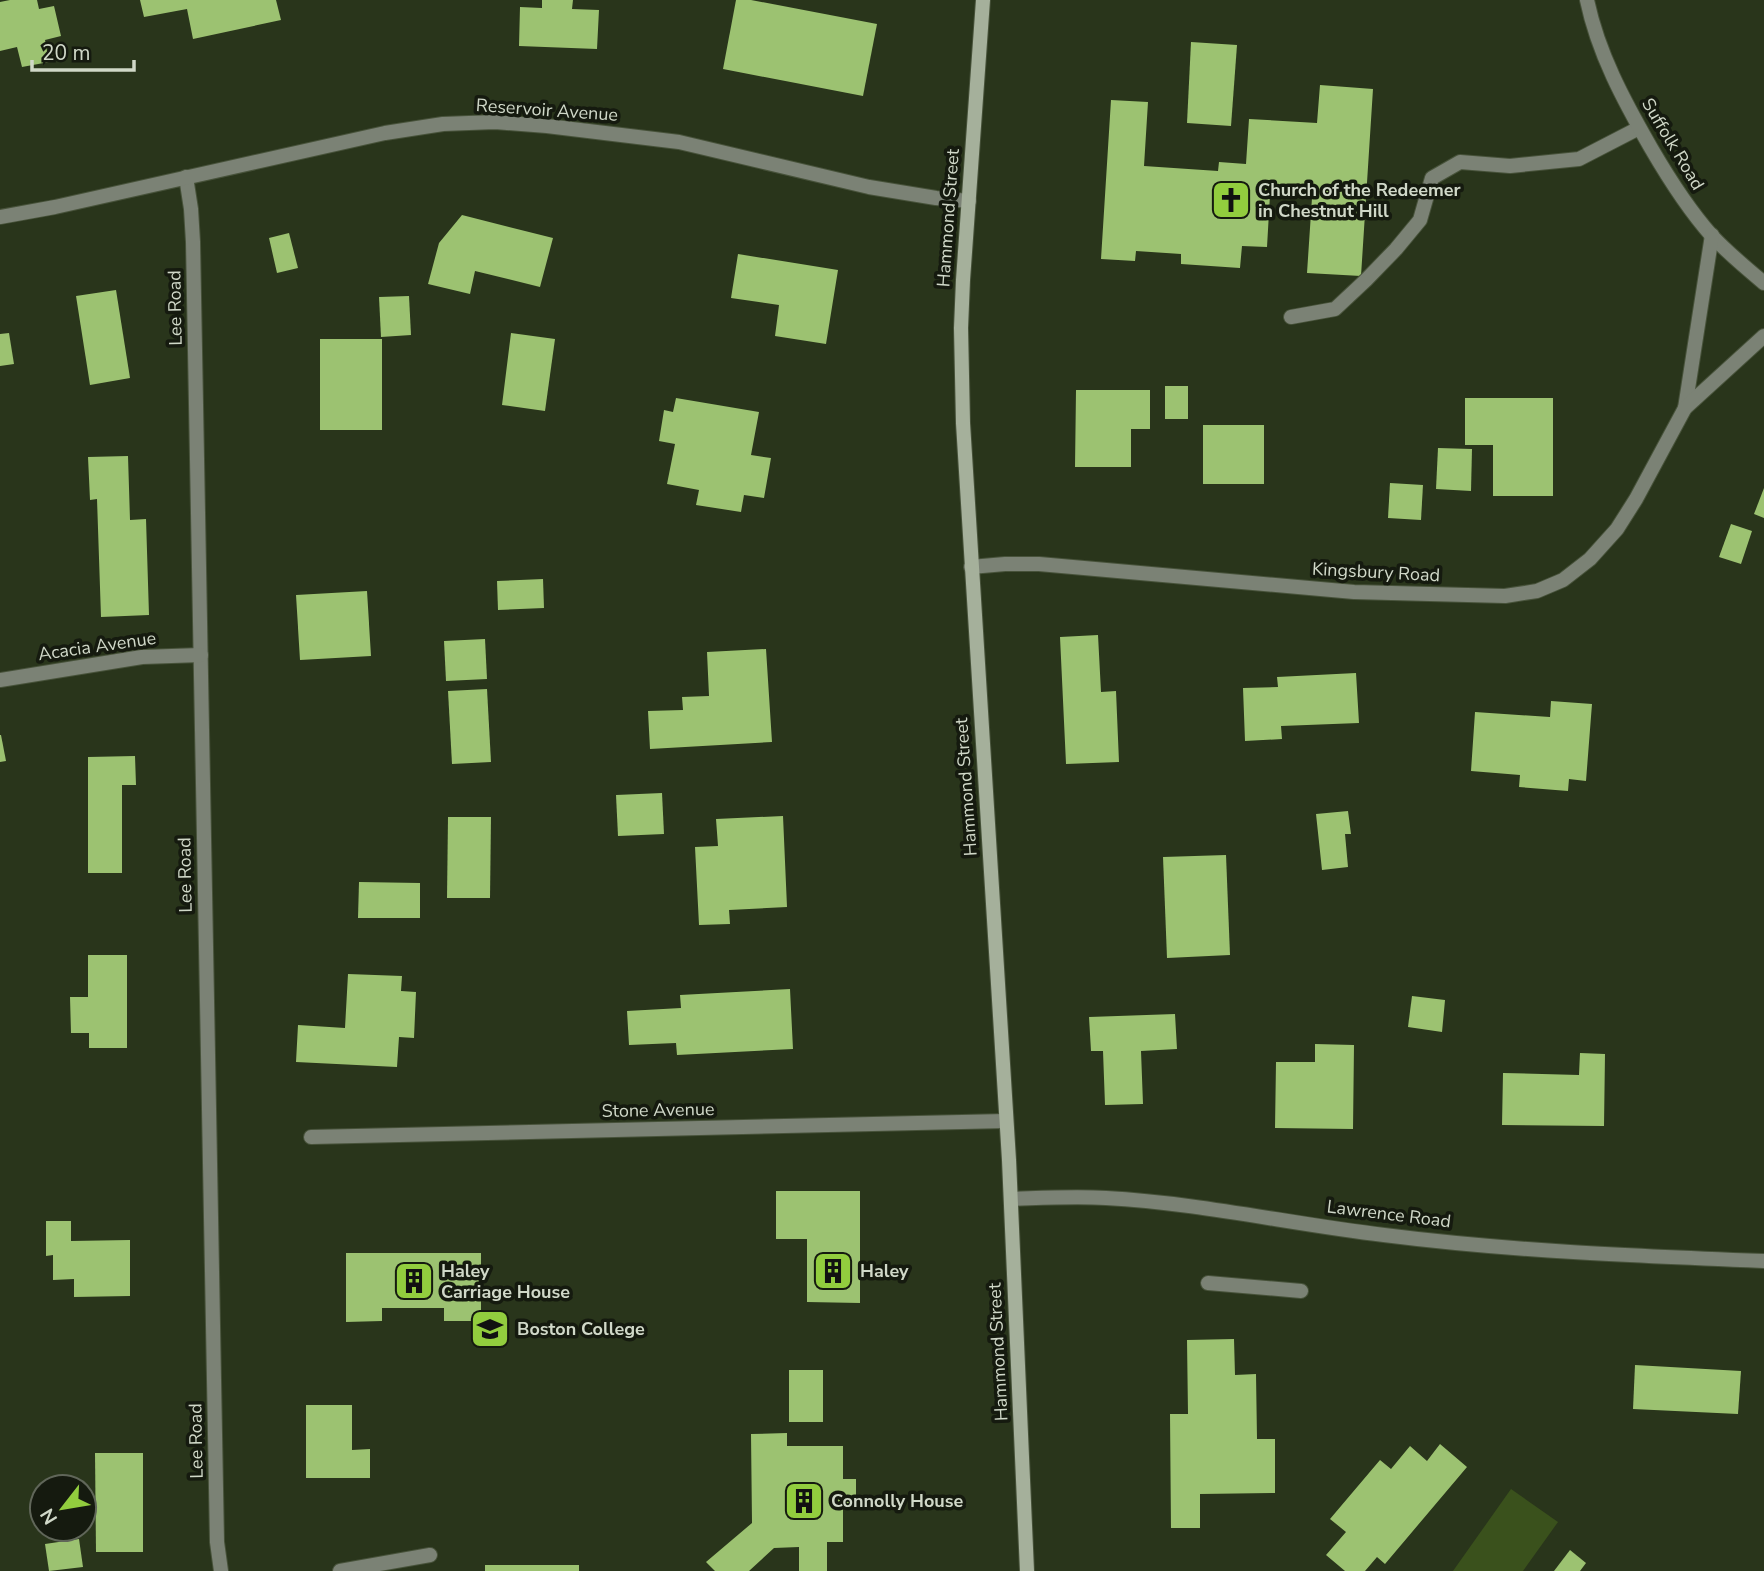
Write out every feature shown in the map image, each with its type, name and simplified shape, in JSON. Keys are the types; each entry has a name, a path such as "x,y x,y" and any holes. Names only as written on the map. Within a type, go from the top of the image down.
{"street":[{"name":"Hammond Street","path":"983,0 961,328 963,423 1011,1199 1027,1571"},
{"name":"Suffolk Road","path":"1587,0 1598,42 1612,74 1665,173 1712,235 1738,262 1764,283"},
{"name":"Reservoir Avenue","path":"0,217 385,133 443,124 495,122 547,125 679,142 869,187 969,201"},
{"path":"1291,317 1335,309 1396,249 1420,220 1432,178 1460,162 1510,166 1579,159 1639,128"},
{"name":"Lee Road","path":"186,177 193,243 216,1528 221,1571"},
{"name":"Kingsbury Road","path":"971,568 1040,564 1354,592 1505,596 1537,591 1563,580 1590,559 1616,529 1636,499 1685,408 1712,235"},
{"name":"Kingsbury Road","path":"1685,408 1764,337"},
{"name":"Acacia Avenue","path":"0,680 142,657 201,655"},
{"name":"Stone Avenue","path":"312,1138 1006,1121"},
{"name":"Lawrence Road","path":"1011,1199 1105,1198 1161,1203 1411,1238 1569,1253 1764,1261"},
{"path":"1208,1283 1301,1291"},
{"path":"341,1571 430,1555"}],"green space":[{"path":"1511,1489 1558,1522 1523,1571 1453,1571"}],"building":[{"path":"37,0 39,9 54,6 61,36 45,40 49,62 22,67 17,47 0,51 0,2"},
{"path":"140,0 276,0 281,20 193,39 187,9 144,17"},
{"path":"542,0 573,0 572,9 599,10 597,49 519,46 520,7 542,8"},
{"path":"736,0 751,0 877,24 863,96 723,69"},
{"path":"1191,42 1237,45 1231,126 1187,123"},
{"path":"1320,85 1373,89 1361,276 1307,273 1312,198 1270,195 1267,247 1242,246 1240,268 1181,264 1181,254 1136,251 1135,261 1101,259 1111,100 1148,102 1144,166 1218,171 1219,162 1246,164 1249,119 1317,123"},
{"path":"462,215 553,238 540,287 475,271 470,294 428,284 439,243"},
{"path":"289,233 298,268 277,273 269,238"},
{"path":"738,254 838,270 826,344 775,336 779,305 731,298"},
{"path":"116,290 130,378 90,385 76,296"},
{"path":"409,296 411,335 381,337 379,297"},
{"path":"9,333 14,364 0,366 0,334"},
{"path":"511,333 555,339 545,411 502,405"},
{"path":"320,339 382,339 382,430 320,430"},
{"path":"1165,386 1188,386 1188,419 1165,419"},
{"path":"1076,390 1150,390 1150,429 1131,429 1131,467 1075,467"},
{"path":"676,398 759,412 751,455 771,458 764,498 744,495 741,512 696,505 699,490 667,484 675,444 659,441 664,410 673,412"},
{"path":"1465,398 1553,398 1553,496 1493,496 1493,445 1465,445"},
{"path":"1203,425 1264,425 1264,484 1203,484"},
{"path":"1438,448 1472,449 1471,491 1436,489"},
{"path":"128,456 130,520 146,519 149,615 101,617 97,499 90,500 88,457"},
{"path":"1390,483 1423,485 1421,520 1388,518"},
{"path":"1764,488 1764,518 1754,514"},
{"path":"1731,524 1752,531 1741,564 1719,557"},
{"path":"543,579 544,608 498,610 497,581"},
{"path":"367,591 371,656 300,660 296,595"},
{"path":"1098,635 1101,692 1116,691 1119,762 1066,764 1060,637"},
{"path":"485,639 487,679 446,681 444,641"},
{"path":"766,649 772,742 650,749 648,711 683,710 682,697 709,696 707,652"},
{"path":"1356,673 1359,723 1281,726 1282,739 1245,741 1243,688 1278,687 1277,677"},
{"path":"487,689 491,762 452,764 448,691"},
{"path":"1551,701 1592,704 1586,781 1569,779 1568,791 1519,787 1520,775 1471,771 1475,712 1550,717"},
{"path":"0,735 6,761 0,762"},
{"path":"135,756 136,785 122,785 122,873 88,873 88,757"},
{"path":"662,793 664,834 618,836 616,795"},
{"path":"1348,811 1351,834 1345,834 1348,867 1322,870 1316,814"},
{"path":"783,816 787,907 729,910 730,924 699,925 695,847 718,846 716,819"},
{"path":"448,817 491,817 490,898 447,898"},
{"path":"1226,855 1230,955 1167,958 1163,857"},
{"path":"359,882 420,883 420,918 358,918"},
{"path":"88,955 127,955 127,1048 89,1048 89,1033 71,1033 70,997 88,997"},
{"path":"348,974 402,976 401,991 416,992 414,1038 399,1037 397,1067 296,1062 298,1025 345,1028"},
{"path":"790,989 793,1049 677,1055 676,1043 629,1045 627,1011 681,1008 680,995"},
{"path":"1412,996 1445,1000 1442,1032 1408,1027"},
{"path":"1175,1014 1177,1049 1141,1051 1143,1104 1105,1105 1103,1051 1091,1051 1089,1017"},
{"path":"1315,1044 1354,1045 1353,1129 1275,1128 1276,1062 1315,1062"},
{"path":"1580,1053 1605,1054 1604,1126 1502,1125 1503,1073 1579,1075"},
{"name":"Haley","path":"776,1191 860,1191 860,1303 807,1302 807,1239 776,1239"},
{"path":"46,1221 71,1221 71,1241 130,1240 130,1296 74,1297 74,1279 53,1280 53,1255 46,1256"},
{"name":"Haley Carriage House","path":"346,1253 481,1253 481,1321 444,1321 444,1308 382,1308 382,1321 346,1322"},
{"path":"1234,1339 1235,1375 1256,1374 1257,1439 1275,1439 1275,1493 1200,1494 1200,1528 1171,1528 1170,1414 1188,1414 1187,1340"},
{"path":"1635,1365 1741,1371 1738,1414 1633,1409"},
{"path":"789,1370 823,1370 823,1422 789,1422"},
{"path":"306,1405 352,1405 352,1450 370,1449 370,1478 306,1478"},
{"name":"Connolly House","path":"787,1433 787,1446 843,1446 843,1479 856,1479 856,1506 843,1506 843,1542 827,1542 827,1571 799,1571 799,1547 774,1548 749,1571 715,1571 706,1562 752,1523 751,1434"},
{"path":"1440,1444 1467,1467 1385,1564 1377,1557 1365,1571 1345,1571 1326,1555 1346,1532 1330,1519 1380,1460 1391,1469 1410,1446 1427,1461"},
{"path":"95,1453 143,1453 143,1552 96,1552 98,1473 95,1473"},
{"path":"80,1543 83,1567 49,1571 45,1544"},
{"path":"1570,1550 1586,1563 1580,1571 1554,1571"},
{"path":"485,1565 579,1565 579,1571 485,1571"}],"place":[{"name":"Church of the Redeemer in Chestnut Hill","path":"1231,200"},
{"name":"Haley","path":"833,1271"},
{"name":"Haley Carriage House","path":"414,1281"},
{"name":"Boston College","path":"490,1329"},
{"name":"Connolly House","path":"804,1501"}]}
